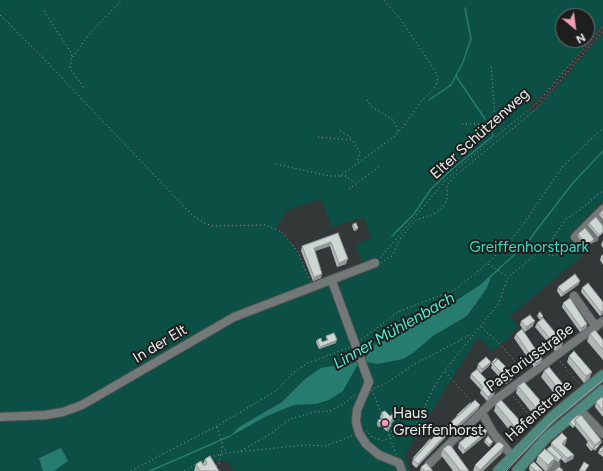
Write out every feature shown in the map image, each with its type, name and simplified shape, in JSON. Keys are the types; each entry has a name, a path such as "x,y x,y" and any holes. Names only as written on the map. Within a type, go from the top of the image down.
{"main road":[{"name":"Hafenstraße","path":"498,471 553,416 603,375"},
{"name":"Hafenstraße","path":"520,470 546,438 603,390"}],"street":[{"path":"584,247 575,237 603,208"},
{"path":"596,216 603,224"},
{"path":"585,227 594,238"},
{"path":"377,264 332,281 369,382 369,390 357,410 356,422 359,433 366,444 379,455 399,463 402,471"},
{"name":"In der Elt","path":"0,417 52,414 63,412 82,405 234,317 332,281"},
{"name":"Pastoriusstraße","path":"574,296 596,327"},
{"name":"Pastoriusstraße","path":"429,464 460,432 508,390 603,321"},
{"path":"579,409 603,434"},
{"name":"Pastoriusstraße","path":"482,413 493,433 512,456"},
{"path":"546,454 556,464 550,471"}],"path":[{"path":"84,88 70,68 72,57 90,33 122,0"},
{"path":"340,176 389,141 399,132 419,104 436,86 438,78 434,69 401,20 384,0"},
{"path":"44,11 72,57"},
{"path":"0,15 44,59 192,215 199,221 215,226 265,225 282,232 298,252 312,288"},
{"name":"Elter Schützenweg","path":"377,264 446,180 464,163 539,101 603,26"},
{"path":"377,264 392,256 400,239 416,220 436,213 443,207 447,200 447,185 454,176 534,111 603,31"},
{"path":"462,124 481,124 495,118 491,64"},
{"path":"367,100 373,108 394,121 399,132"},
{"path":"131,471 217,426 276,392 294,372 308,363 355,345 398,312 456,289 487,264 508,243 520,229 563,166 603,128"},
{"path":"340,131 350,136 360,152 357,164"},
{"path":"318,137 327,136 335,140 346,138 352,140"},
{"path":"276,164 329,176 346,176 356,184"},
{"path":"349,189 381,165"},
{"path":"241,451 270,434 290,419 314,412 330,411 357,394 385,384 413,365 473,333 481,327 499,303 508,277 543,249 566,219 581,209 603,190"},
{"path":"543,249 551,256 560,254 575,237"},
{"path":"487,264 508,277"},
{"path":"481,327 501,346 527,377"},
{"path":"184,471 208,458 221,454 305,444 325,446 367,430 372,437 382,441 410,430 418,421 433,389 473,333"},
{"path":"556,356 581,387"},
{"path":"445,371 482,413"},
{"path":"563,385 571,395"},
{"path":"369,390 382,415 386,413"},
{"path":"508,390 536,424"},
{"path":"389,434 395,426 393,418"},
{"path":"217,426 223,446 227,453"},
{"path":"387,431 399,463"},
{"path":"215,467 218,464 223,446"}],"green space":[{"name":"Greiffenhorstpark","path":"0,0 603,0 603,24 595,34 595,8 555,8 555,48 583,48 562,74 537,101 536,99 527,110 534,111 590,48 595,48 595,42 603,33 603,200 568,237 583,255 510,316 518,328 509,335 509,338 492,351 478,337 405,454 410,471 234,471 227,461 210,461 194,471 0,471","holes":["321,199 332,227 364,217 371,239 356,244 363,266 313,284 294,246 275,229 288,210","492,275 487,288 468,316 433,336 413,353 403,359 378,364 367,362 357,366 350,379 316,404 294,405 267,416 230,436 239,427 282,402 305,379 321,368 356,362 366,357 383,338 391,336 440,311 480,285"]}],"shaded area":[{"name":"Linner Mühlenbach","path":"492,274 487,288 467,316 433,336 413,353 403,359 378,364 367,362 357,366 343,391 329,400 316,404 294,405 267,416 229,437 239,427 282,402 305,379 321,368 356,362 366,357 377,342 383,338 391,336 440,311 480,285"},
{"path":"61,448 68,461 54,471 43,471 39,458"}],"building":[{"path":"596,217 603,226 603,232 599,235 589,223"},
{"path":"356,223 358,228 355,229 353,224"},
{"path":"585,228 594,239 587,245 578,234"},
{"path":"338,233 348,259 339,263 331,242 314,248 322,274 314,277 302,246"},
{"path":"575,274 580,281 563,293 558,287"},
{"path":"588,283 603,302 603,311 601,312 582,288"},
{"path":"570,298 587,324 581,328 563,303"},
{"path":"540,312 543,316 541,318 538,314"},
{"path":"530,315 535,321 526,327 521,321"},
{"path":"543,318 563,342 557,347 537,323"},
{"path":"522,329 542,359 536,363 516,334"},
{"path":"595,330 603,340 603,350 590,334"},
{"path":"334,333 337,340 320,347 317,340 321,338 322,342 328,340 326,336"},
{"path":"574,351 592,372 586,376 569,356"},
{"path":"486,357 491,362 482,369 478,364"},
{"path":"498,359 513,374 508,379 493,364"},
{"path":"549,367 566,388 561,392 544,371"},
{"path":"477,369 495,390 488,397 481,389 483,387 471,374"},
{"path":"524,382 544,405 545,408 540,413 518,386"},
{"path":"602,397 603,398 603,411 596,402"},
{"path":"475,400 480,405 451,431 447,426"},
{"path":"501,400 522,423 523,426 518,431 496,404"},
{"path":"470,403 471,404 458,416 457,415"},
{"path":"385,411 390,416 393,414 394,418 391,420 391,426 387,427 383,422 379,423 378,420 382,419 383,416 382,412"},
{"path":"578,415 579,416 574,422 576,424 574,426 570,422"},
{"path":"581,415 601,440 595,445 575,420"},
{"path":"481,425 487,431 465,450 459,443"},
{"path":"442,428 447,433 418,464 413,460"},
{"path":"446,428 449,432 447,434 444,430"},
{"path":"562,433 567,438 562,444 574,455 567,458 551,443"},
{"path":"488,436 493,442 489,445 485,440"},
{"path":"430,439 431,440 414,459 413,458"},
{"path":"589,441 594,447 592,449 587,442"},
{"path":"602,441 596,449 594,447"},
{"path":"500,442 504,446 480,470 475,465 497,443"},
{"path":"448,445 451,446 469,471 461,471 443,449"},
{"path":"551,446 562,457 559,460 547,449"},
{"path":"603,446 603,449 601,452 599,450"},
{"path":"545,449 555,458 548,465 538,456"},
{"path":"210,456 219,471 200,471 196,464 201,461 204,466 207,464 205,459"},
{"path":"534,462 543,471 536,471 530,465"},
{"path":"584,462 589,465 585,471 579,471"},
{"path":"426,463 433,471 424,471 421,467"},
{"path":"559,467 563,470 555,471"}],"waterway":[{"path":"429,100 451,85 463,62 471,39 465,8"},
{"path":"456,76 485,119"},
{"path":"392,236 414,214 431,189 451,170 493,136 490,126"},
{"name":"Linner Mühlenbach","path":"491,276 526,244 572,184 603,151"},
{"name":"Linner Mühlenbach","path":"150,471 230,436"}],"tram line":[{"path":"506,471 549,425 603,380"}],"place":[{"name":"Haus Greiffenhorst","path":"385,423"}]}
